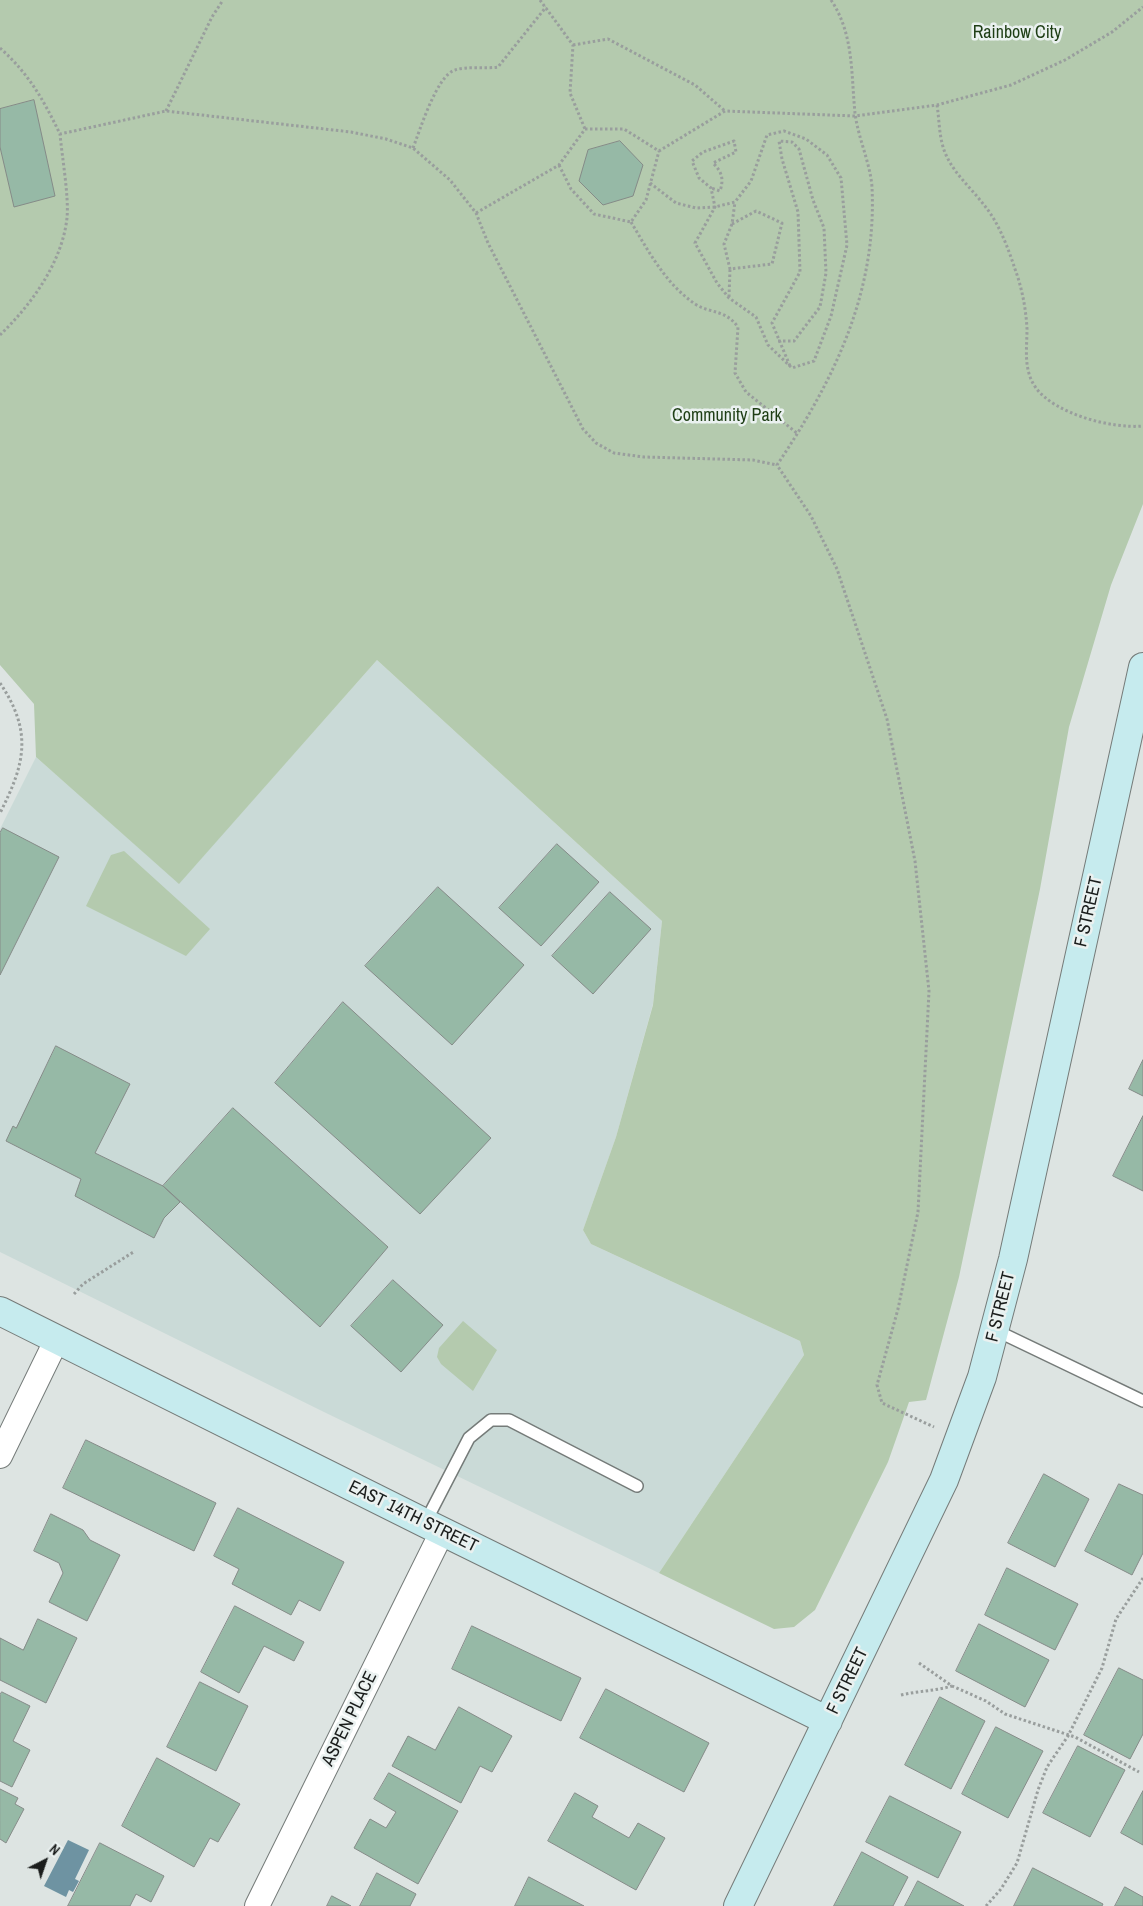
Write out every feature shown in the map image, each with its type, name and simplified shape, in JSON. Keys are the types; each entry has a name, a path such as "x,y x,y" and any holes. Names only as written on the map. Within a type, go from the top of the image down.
{"street":[{"name":"F STREET","path":"738,1906 944,1480 961,1438 995,1330 1143,667"},
{"name":"EAST 14TH STREET","path":"0,1311 433,1528 828,1722"},
{"path":"0,1456 58,1339"},
{"name":"ASPEN PLACE","path":"257,1906 433,1528"}],"lane":[{"path":"995,1330 1143,1401"},
{"path":"433,1528 469,1438 491,1420 509,1420 637,1486"}],"path":[{"path":"166,111 212,17 223,0"},
{"path":"540,0 573,45 570,93 585,129"},
{"path":"777,465 798,434 842,353 864,284 870,234 872,186 855,116 848,36 831,0"},
{"path":"631,222 646,200 659,151 725,111 855,116 937,105 1011,85 1065,60 1112,32 1143,7"},
{"path":"413,148 431,103 448,74 456,69 498,67 546,8"},
{"path":"573,45 608,39 695,85 725,111"},
{"path":"0,48 20,66 41,95 60,134 67,218 58,250 43,282 22,314 0,335"},
{"path":"937,105 942,144 950,164 964,184 986,206 1006,243 1021,287 1027,328 1026,359 1028,372 1036,387 1051,402 1065,411 1083,418 1143,426"},
{"path":"60,134 166,111 351,132 386,139 413,148 450,180 476,213 488,243 583,429 596,443 614,454 753,460 777,465 811,516 837,569 887,720 915,861 930,991 918,1212 898,1309 876,1384 882,1403 961,1438"},
{"path":"585,129 624,129 659,151"},
{"path":"476,213 559,165 585,129"},
{"path":"729,298 730,269 724,244 732,224 735,202 751,180 767,135 784,131 806,139 827,155 841,178 847,245 831,316 814,361 792,368"},
{"path":"711,188 720,191 723,182 720,171 713,163 736,152 734,141 703,152 692,161 699,178 711,188 715,207 695,243 710,273 729,298 756,317 768,345 792,368"},
{"path":"778,341 794,341 820,307 826,274 824,228 805,176 799,149 792,142 779,141 782,159 798,212 800,272 772,323 778,341 792,368"},
{"path":"559,165 571,189 594,214 631,222 658,267 673,286 696,305 731,318 738,327 735,373 746,392 798,434"},
{"path":"650,183 676,203 696,208 715,207 735,202"},
{"path":"730,269 772,264 782,223 756,211 732,224"},
{"path":"0,683 9,696 21,729 22,762 16,782 0,813"},
{"path":"74,1294 83,1284 135,1251"},
{"path":"986,1906 1001,1889 1017,1863 1047,1767 1068,1736 1102,1668 1116,1619 1133,1589 1143,1578"},
{"path":"919,1663 952,1686 986,1701 1005,1714 1068,1736 1127,1764 1139,1772"},
{"path":"902,1695 952,1686"}],"shaded area":[{"path":"377,660 662,921 653,1004 616,1137 583,1230 591,1244 800,1341 804,1355 659,1573 326,1413 0,1252 0,829 36,757 179,883"}],"green space":[{"name":"Community Park","path":"0,0 1143,0 1143,504 1111,585 1069,727 1040,889 959,1277 926,1400 909,1402 888,1462 815,1610 794,1627 774,1629 659,1573 804,1355 800,1341 591,1244 583,1230 616,1137 653,1005 662,921 377,660 179,884 36,757 34,704 0,665"},
{"path":"124,851 210,929 186,956 86,906 111,855"},
{"path":"463,1321 497,1350 473,1391 441,1364 437,1357 439,1348"}],"water":[{"path":"68,1840 89,1850 75,1879 79,1881 73,1892 69,1890 66,1897 44,1886"}],"building":[{"path":"34,100 55,196 14,207 0,147 0,109"},
{"path":"620,141 643,165 633,196 603,205 579,181 588,150"},
{"path":"3,828 59,857 0,975 0,833"},
{"path":"557,844 599,882 541,946 499,908"},
{"path":"438,887 524,965 452,1045 365,966"},
{"path":"610,892 651,929 593,994 552,956"},
{"path":"343,1002 491,1138 420,1214 275,1083"},
{"path":"56,1046 130,1084 95,1153 163,1186 180,1202 164,1218 154,1238 75,1196 81,1179 6,1141 13,1126 16,1128"},
{"path":"1143,1060 1143,1096 1129,1089"},
{"path":"233,1108 388,1247 320,1327 163,1186"},
{"path":"1143,1116 1143,1191 1113,1176"},
{"path":"393,1280 443,1325 401,1372 351,1326"},
{"path":"86,1440 216,1503 194,1551 63,1488"},
{"path":"1044,1474 1089,1499 1055,1567 1008,1543"},
{"path":"1119,1484 1143,1495 1143,1553 1132,1575 1085,1551"},
{"path":"238,1508 344,1562 320,1611 299,1600 291,1615 232,1584 239,1569 214,1556"},
{"path":"51,1514 83,1530 90,1540 120,1555 87,1621 49,1602 63,1573 59,1563 34,1551"},
{"path":"1007,1568 1078,1604 1055,1650 985,1615"},
{"path":"235,1606 304,1642 294,1661 264,1646 239,1693 201,1672"},
{"path":"38,1619 77,1638 46,1703 0,1680 0,1638 23,1650"},
{"path":"979,1624 1049,1660 1025,1707 956,1671"},
{"path":"472,1626 581,1678 561,1721 452,1669"},
{"path":"1119,1668 1143,1680 1143,1734 1130,1759 1084,1735"},
{"path":"200,1682 248,1706 216,1771 167,1747"},
{"path":"606,1689 709,1743 684,1792 580,1738"},
{"path":"2,1692 30,1706 13,1741 30,1750 12,1787 0,1781 0,1695"},
{"path":"940,1697 985,1721 951,1789 905,1765"},
{"path":"459,1707 512,1736 492,1772 480,1766 461,1803 392,1766 408,1736 435,1750"},
{"path":"996,1727 1043,1751 1008,1818 962,1794"},
{"path":"1078,1746 1125,1770 1090,1837 1043,1813"},
{"path":"157,1758 240,1804 218,1842 210,1838 194,1867 122,1826"},
{"path":"389,1773 458,1811 418,1884 354,1848 370,1819 386,1828 396,1812 374,1799"},
{"path":"0,1789 18,1798 15,1804 24,1809 6,1843 0,1839"},
{"path":"1143,1791 1143,1845 1121,1833"},
{"path":"575,1793 598,1806 592,1817 629,1838 638,1823 665,1838 636,1890 548,1841"},
{"path":"890,1796 961,1832 938,1878 866,1842"},
{"path":"100,1843 164,1876 151,1902 136,1894 130,1906 68,1906"},
{"path":"862,1852 908,1877 893,1906 834,1906"},
{"path":"1033,1868 1103,1904 1102,1906 1014,1906"},
{"path":"377,1873 416,1894 410,1906 360,1906"},
{"path":"529,1877 584,1906 515,1906"},
{"path":"918,1881 964,1906 905,1906"},
{"path":"1125,1887 1143,1897 1143,1906 1115,1906"},
{"path":"332,1896 351,1906 327,1906"}],"park label":[{"name":"Rainbow City","path":"1017,33"}]}
